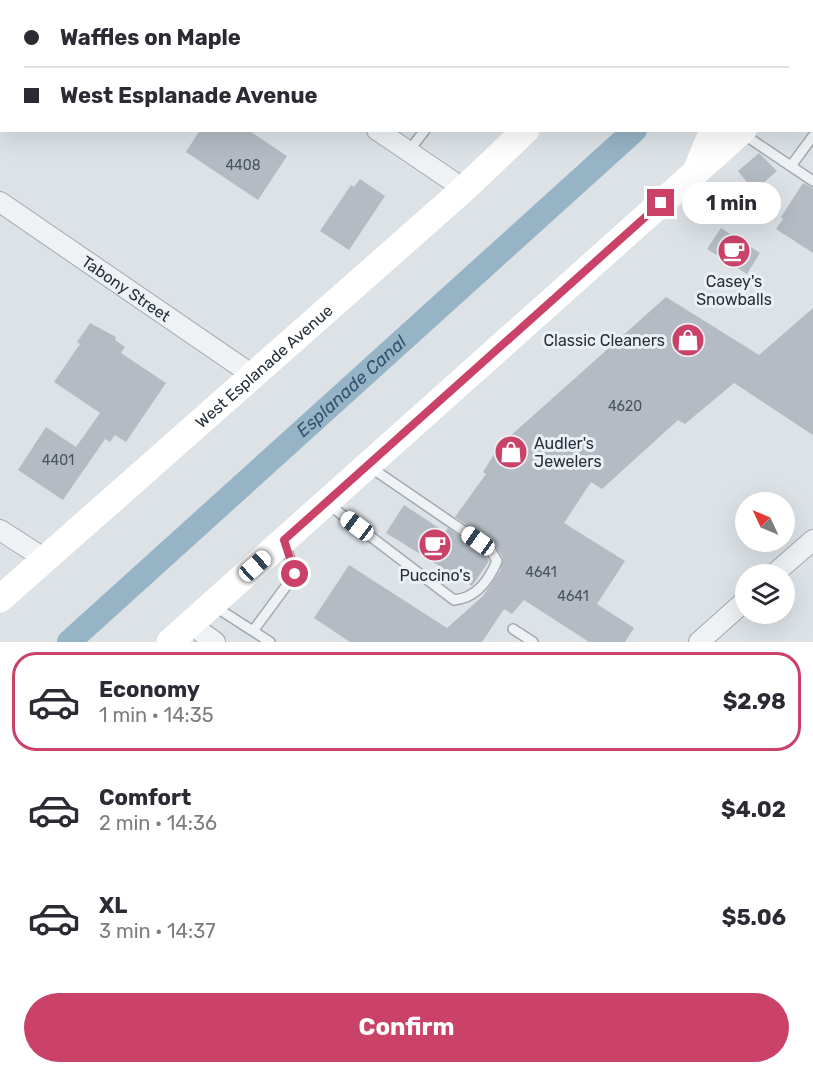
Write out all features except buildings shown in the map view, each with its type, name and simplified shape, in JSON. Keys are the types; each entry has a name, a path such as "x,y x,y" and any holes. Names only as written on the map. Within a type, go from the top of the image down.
{"main road":[{"name":"West Esplanade Avenue","path":"0,599 464,189 524,132"},
{"path":"696,172 711,132"},
{"path":"170,642 742,132"}],"street":[{"path":"380,132 464,189"},
{"name":"Tabony Street","path":"0,202 254,376"},
{"path":"0,530 45,559"},
{"path":"785,564 813,540"},
{"path":"699,642 735,610"},
{"path":"190,624 215,642"}],"lane":[{"path":"408,152 423,132"},
{"path":"742,132 813,181"},
{"path":"791,166 813,136"},
{"path":"326,503 454,600 462,599 477,591 490,578 497,561 490,549 368,465"},
{"path":"253,631 295,574 284,540"},
{"path":"212,605 270,642"},
{"path":"513,629 532,642"}],"waterway":[{"name":"Esplanade Canal","path":"69,642 633,132"}],"place":[{"name":"Casey's Snowballs","path":"734,251"},
{"name":"Classic Cleaners","path":"688,340"},
{"name":"Audler's Jewelers","path":"511,452"},
{"name":"Puccino's","path":"435,545"}],"route":[{"path":"295,574 284,540 661,203"}]}
